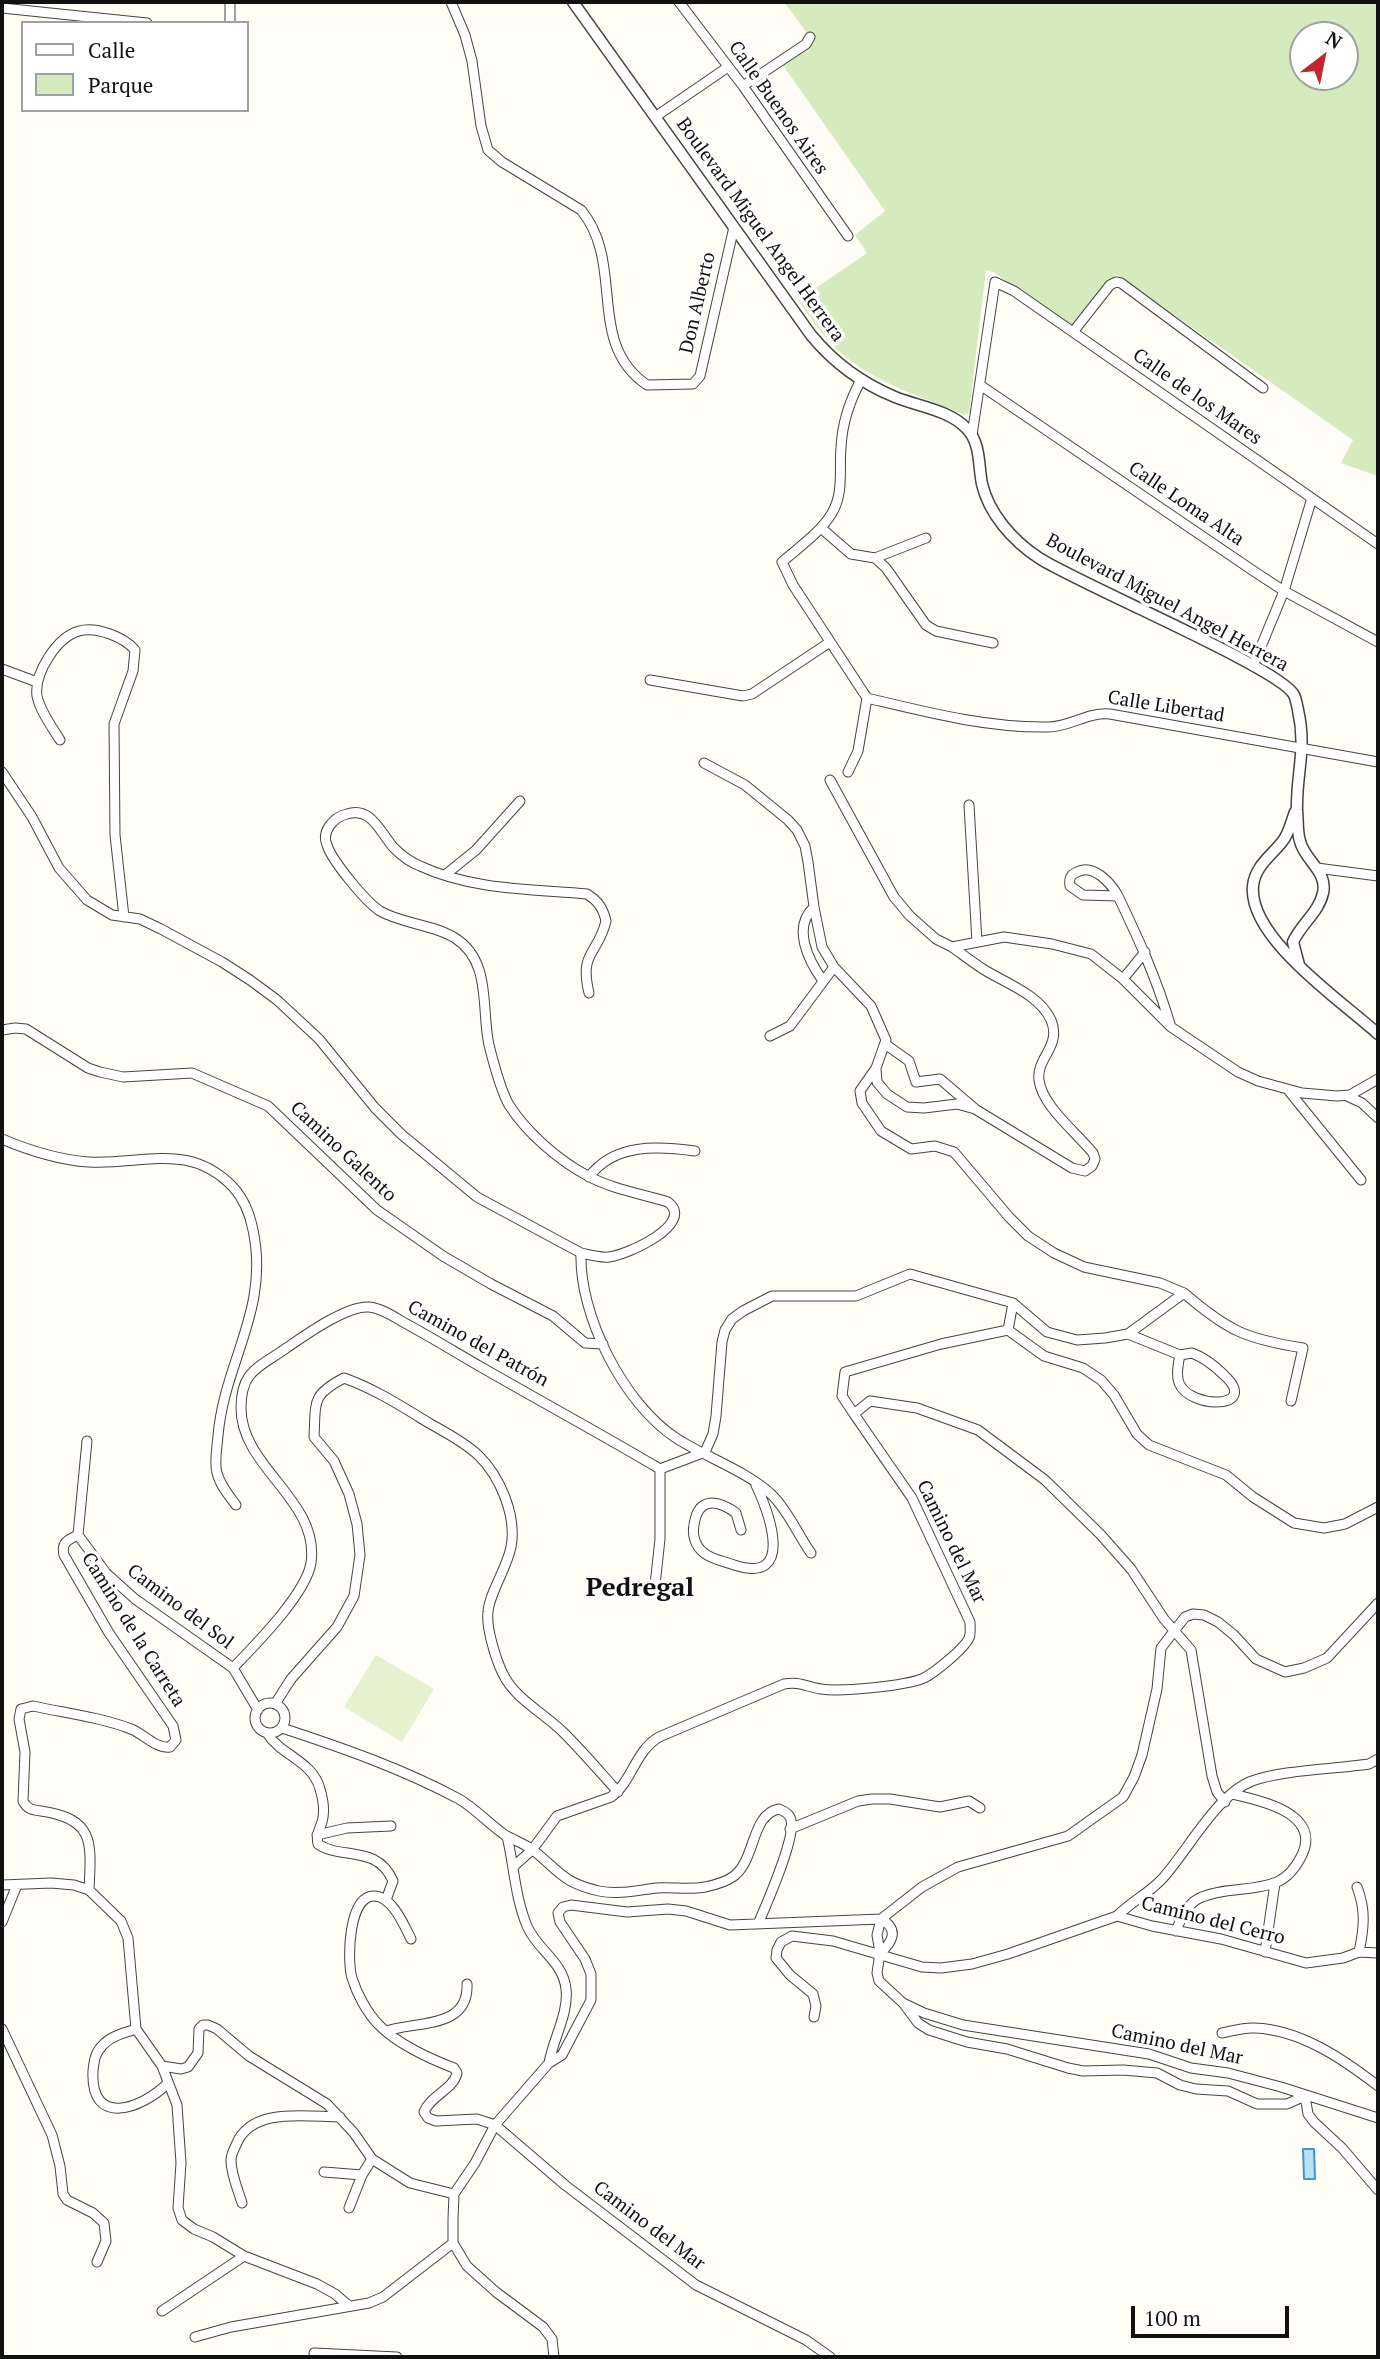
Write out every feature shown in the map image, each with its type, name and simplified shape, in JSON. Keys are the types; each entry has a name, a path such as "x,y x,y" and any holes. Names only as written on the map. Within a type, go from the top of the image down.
{"street":[{"path":"230,2 230,21"},
{"name":"Don Alberto","path":"451,2 465,35 472,61 481,126 488,150 502,162 573,204 591,221 605,260 613,341 627,368 647,385 693,384 700,376 734,227"},
{"name":"Boulevard Miguel Angel Herrera","path":"573,2 811,335 836,362 861,380 965,426 979,452 987,498 1009,533 1038,558 1287,685 1294,694 1303,732 1297,806"},
{"name":"Calle Buenos Aires","path":"679,2 743,86 848,236"},
{"path":"2,8 128,21"},
{"path":"743,86 806,44 810,37"},
{"path":"655,117 728,67"},
{"name":"Calle de los Mares","path":"980,385 995,282 1014,291 1378,544"},
{"path":"1073,332 1110,285 1121,283 1263,388"},
{"path":"848,772 858,751 867,698 793,585 782,562 821,528 834,510 839,492 844,421 861,380"},
{"path":"972,435 980,385"},
{"name":"Calle Loma Alta","path":"980,385 1284,591 1378,642"},
{"path":"1253,666 1284,591 1312,498"},
{"path":"821,528 851,554 875,558 926,538"},
{"path":"875,558 886,568 926,625 936,631 993,643"},
{"path":"60,740 39,702 37,682 58,645 69,635 81,630 103,633 130,644 135,650 133,671 114,724 115,835 124,917"},
{"path":"650,680 743,696 752,694 830,642"},
{"path":"2,669 37,682"},
{"name":"Calle Libertad","path":"867,698 958,719 1039,727 1050,727 1089,715 1110,714 1378,762"},
{"path":"704,763 745,785 797,830 808,862 820,938 834,967 871,1006 886,1040 876,1068 860,1091 862,1103 881,1131 911,1149 935,1146 954,1152 1009,1217 1028,1236 1054,1253 1084,1267 1160,1283 1184,1293 1208,1314 1236,1332 1268,1343 1303,1348 1291,1401"},
{"path":"2,772 32,817 59,868 87,900 103,911 140,919 222,961 277,1000 318,1039 401,1135 477,1197 581,1253 611,1257 647,1242 665,1231 676,1213 674,1207 668,1202 589,1177 546,1147 508,1104 489,1043 481,973 469,953 455,938 380,911 358,890 326,845 326,831 334,821 348,813 363,813 373,819 383,835 405,859 445,875 494,887 587,894 597,901 606,921 587,960 585,976 589,993"},
{"path":"830,780 894,897 926,931 1028,995 1050,1017 1054,1030 1053,1040 1039,1073 1039,1082 1049,1104 1093,1153 1095,1159 1092,1166 1085,1171 1072,1168 975,1109 940,1079 916,1082 909,1061 885,1044"},
{"path":"445,875 476,850 520,801"},
{"path":"969,805 977,942"},
{"path":"1297,806 1300,842 1317,868 1324,890 1320,903 1293,942 1299,965"},
{"path":"1297,806 1286,837 1257,871 1253,885 1256,909 1282,949 1315,982 1378,1034"},
{"path":"1317,868 1378,876"},
{"path":"1118,896 1083,895 1070,886 1070,880 1073,874 1090,870 1106,880 1118,896 1156,978 1171,1027"},
{"path":"814,907 806,914 803,926 807,957 822,981"},
{"path":"952,947 1004,937 1052,944 1091,954 1123,979 1171,1027 1238,1072 1288,1090 1345,1096 1362,1103 1378,1118"},
{"path":"1123,979 1145,953"},
{"path":"770,1036 790,1026 834,967"},
{"name":"Camino Galento","path":"2,1030 15,1027 26,1029 88,1068 100,1072 123,1077 192,1073 259,1101 276,1113 377,1210 443,1256 553,1316 585,1343 603,1344"},
{"path":"876,1068 877,1082 887,1094 907,1107 957,1104 975,1109"},
{"path":"1345,1096 1378,1079"},
{"path":"1288,1090 1361,1180"},
{"path":"2,1139 76,1160 111,1161 158,1157 182,1159 204,1165 224,1178 236,1191 251,1222 257,1255 256,1291 224,1397 216,1463 223,1487 236,1505"},
{"path":"589,1177 598,1164 613,1155 664,1148 695,1151"},
{"path":"581,1253 589,1312 630,1393 649,1416 681,1441 754,1480 773,1496 811,1553"},
{"path":"655,1585 660,1539 660,1469 705,1452 713,1434 716,1416 725,1330 732,1319 743,1311 772,1296 856,1296 910,1274 1013,1303 1048,1332 1077,1340 1128,1334 1180,1355 1192,1353 1204,1357 1233,1383 1236,1391 1234,1397 1219,1403 1202,1400 1187,1393 1179,1383 1177,1369 1180,1355"},
{"path":"1128,1334 1184,1293"},
{"path":"1013,1303 1008,1330 1044,1356 1083,1368 1101,1380 1114,1395 1137,1434 1149,1445 1226,1475 1253,1497 1294,1523 1324,1528 1345,1524 1378,1507"},
{"name":"Camino del Patrón","path":"242,1388 251,1373 293,1344 346,1312 373,1307 443,1343 660,1469"},
{"name":"Camino del Mar","path":"618,1792 641,1753 659,1737 795,1681 820,1689 884,1686 924,1678 957,1653 969,1638 970,1622 912,1498 842,1396 845,1372 941,1344 1008,1330"},
{"path":"233,1370 242,1388 243,1424 259,1458 296,1506 307,1530 311,1563 298,1591 282,1613 233,1668"},
{"path":"275,1704 291,1679 337,1627 354,1596 360,1555 357,1524 349,1494 334,1461 314,1437 316,1406 323,1389 344,1378 399,1404 462,1441 488,1468 502,1490 512,1522 512,1543 507,1563 487,1612 492,1641 503,1674 513,1690 562,1732 618,1792 557,1816 532,1850 513,1867"},
{"path":"854,1413 870,1401 917,1408 978,1430 1045,1480 1101,1535 1131,1569 1174,1633 1191,1650 1212,1776 1217,1791 1225,1802"},
{"path":"78,1535 87,1441"},
{"path":"741,1530 736,1513 716,1503 707,1503 699,1509 694,1519 696,1543 703,1553 714,1559 752,1569 763,1566 771,1558 774,1533 754,1480"},
{"name":"Camino del Sol","path":"78,1535 106,1573 135,1598 233,1668 258,1710"},
{"name":"Camino de la Carreta","path":"78,1535 65,1541 62,1547 64,1555 109,1633 173,1726 176,1740 170,1747 164,1748 142,1734 119,1725 33,1706 21,1709 19,1719 25,1752 23,1801 32,1810 54,1813 73,1820 83,1829 90,1856 89,1890"},
{"path":"554,2357 552,2339 543,2327 496,2292 467,2266 453,2243 454,2194 475,2164 495,2125 549,2063 562,2055 590,2000 591,1974 580,1951 560,1922 558,1913 564,1907 571,1905 627,1912 668,1909 686,1911 730,1925 881,1919 922,1887 958,1867 1068,1836 1123,1797 1142,1755 1157,1689 1161,1648 1185,1617 1193,1614 1204,1615 1218,1622 1255,1659 1285,1672 1328,1658 1378,1603"},
{"path":"267,1733 278,1732 286,1721 281,1707 275,1704 262,1705 258,1710 256,1724 277,1746 299,1760 315,1775 320,1788 323,1813 317,1835 318,1844 325,1848 359,1853 389,1872 393,1881 386,1900"},
{"path":"282,1728 366,1756 459,1800 507,1836 532,1850 559,1875 573,1883 602,1891 702,1887 723,1882 740,1870 766,1814 779,1809 787,1813 792,1820 781,1865 758,1924"},
{"path":"1117,1916 1161,1880 1194,1836 1232,1794 1251,1781 1369,1764 1378,1759"},
{"path":"1176,1931 1183,1914 1200,1897 1275,1883 1292,1871 1303,1852 1306,1838 1300,1823 1287,1811 1270,1802 1232,1794"},
{"path":"790,1829 858,1801 872,1799 890,1799 940,1807 969,1801 980,1808"},
{"path":"317,1835 348,1828 391,1826"},
{"path":"507,1836 517,1895 528,1929 555,1961 564,1977 567,1992 549,2063"},
{"path":"2,1885 51,1883 74,1885 89,1890 121,1921 126,1930 136,2029 162,2066 177,2105 181,2177 179,2215 194,2229 244,2256 317,2284 349,2306"},
{"path":"1265,1952 1275,1883"},
{"path":"2,1922 17,1885"},
{"path":"1357,1887 1364,1903 1365,1916 1359,1952"},
{"path":"411,1939 386,1900 372,1896 358,1906 351,1936 352,1977 368,2010 386,2031 417,2051 454,2068 457,2073 456,2079 427,2104 424,2112 428,2118 436,2122 477,2119 495,2125"},
{"name":"Camino del Cerro","path":"814,2017 816,2006 813,1994 790,1975 776,1958 780,1942 792,1936 833,1941 922,1967 941,1968 972,1964 1008,1954 1117,1916 1221,1939 1306,1962 1343,1958 1359,1952 1378,1953"},
{"name":"Camino del Mar","path":"880,1953 893,1937 893,1930 881,1919 877,1936 880,1953 877,1973 879,1981 903,2003 963,2025 1149,2054 1191,2068 1228,2073 1378,2118"},
{"path":"386,2031 428,2024 450,2017 468,1999 467,1984"},
{"path":"903,2003 918,2023 929,2029 967,2042 1007,2049 1083,2071 1124,2070 1157,2073 1196,2090 1227,2091 1257,2104 1287,2104 1305,2096 1308,2113 1314,2122 1342,2148 1378,2190"},
{"path":"162,2066 181,2069 188,2067 198,2053 199,2029 202,2025 208,2025 217,2029 249,2056 327,2104 372,2159 410,2183 454,2194"},
{"path":"1222,2033 1251,2027 1276,2029 1317,2046 1378,2086"},
{"path":"2,2029 52,2135 60,2166 63,2194 67,2200 93,2213 104,2223 106,2241 97,2262"},
{"path":"136,2029 108,2040 96,2054 93,2079 98,2097 110,2108 122,2110 150,2097 168,2083"},
{"path":"242,2203 231,2160 238,2139 246,2130 259,2122 283,2116 340,2117"},
{"name":"Camino del Mar","path":"495,2125 574,2192 696,2285 807,2340 830,2357"},
{"path":"349,2208 362,2175 372,2159"},
{"path":"324,2172 362,2175"},
{"path":"195,2337 231,2327 369,2303 383,2297 453,2243"},
{"path":"162,2311 244,2256"},
{"path":"314,2353 397,2357"}],"green space":[{"path":"784,2 1378,2 1378,476 1341,463 1353,440 1116,274 1073,326 993,272 986,270 969,413 965,415 892,385 851,361 829,340 798,300 867,253 855,235 885,211 780,61 810,37"},
{"path":"376,1655 434,1689 402,1742 344,1707"}],"water":[{"path":"1303,2149 1314,2149 1315,2179 1304,2179"}],"district":[{"name":"Pedregal","path":"640,1589"}]}
